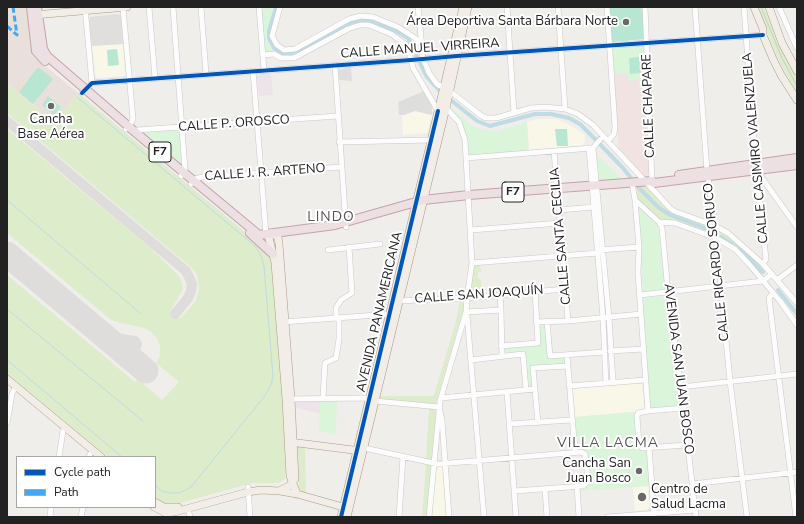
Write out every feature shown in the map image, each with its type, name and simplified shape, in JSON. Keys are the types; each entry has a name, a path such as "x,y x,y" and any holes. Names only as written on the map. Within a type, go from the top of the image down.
{"highway":[{"name":"F7","path":"35,11 36,51 87,89 127,128 257,236 328,231 346,224 421,202 469,195 649,181 654,183 756,167 797,158"},
{"name":"F7","path":"756,167 797,165"},
{"path":"257,236 273,254"}],"main road":[{"path":"35,11 125,7"},
{"name":"AVENIDA PANAMERICANA","path":"454,56 463,7"},
{"name":"AVENIDA PANAMERICANA","path":"372,400 421,202 454,56 468,7"},
{"path":"749,7 781,75 797,100"},
{"path":"754,7 763,28 763,35"},
{"path":"769,7 777,34 797,71"},
{"path":"773,7 782,32 797,64"},
{"name":"AVENIDA PANAMERICANA","path":"421,202 431,140 442,109"},
{"path":"271,235 283,322 291,442 291,479 297,494"},
{"path":"271,235 283,322"},
{"name":"AVENIDA PANAMERICANA","path":"347,517 390,314 396,301"},
{"path":"7,379 100,456"},
{"path":"7,384 91,456"},
{"path":"291,442 361,450"},
{"name":"AVENIDA PANAMERICANA","path":"341,517 361,450"},
{"path":"156,508 165,513 188,509 260,486 280,486 291,479"},
{"path":"279,491 285,489 291,479"},
{"path":"165,513 177,507 248,490 279,491 297,494 343,507"},
{"path":"156,503 165,513"}],"street":[{"path":"125,7 133,119 127,128"},
{"path":"149,7 155,78"},
{"path":"173,7 183,128 183,174"},
{"path":"201,7 206,74"},
{"path":"259,7 264,70"},
{"path":"280,7 272,33 274,41 284,50 294,50 355,26 365,25 391,34 402,40 424,64 433,79 484,117 496,118 538,107 565,109 573,111 593,125 600,140"},
{"path":"418,7 421,44 418,59 413,68 442,109 461,126 465,140 472,263 466,312 484,517"},
{"path":"507,7 514,113"},
{"path":"558,7 565,109"},
{"path":"607,7 615,127 614,134 608,141"},
{"name":"CALLE CHAPARE","path":"645,7 649,181"},
{"name":"CALLE RICARDO SORUCO","path":"695,7 707,174 715,226 730,381 747,517"},
{"name":"CALLE CASIMIRO VALENZUELA","path":"744,7 756,167 766,259 763,264"},
{"path":"779,7 797,48"},
{"path":"86,9 87,89"},
{"path":"263,55 274,54 281,58 294,58 313,43 350,19 361,16 366,16 398,27 415,38 421,44"},
{"name":"CALLE MANUEL VIRREIRA","path":"87,89 130,80 179,76 646,42 763,35"},
{"path":"335,65 339,142 346,224"},
{"path":"253,71 261,173 271,235"},
{"name":"CALLE P. OROSCO","path":"134,134 137,130 183,128 338,116"},
{"path":"339,142 431,140"},
{"path":"466,158 591,148 600,140 608,141 649,181 665,203 674,211 715,226 728,233 763,264 797,303"},
{"path":"591,148 599,251"},
{"name":"CALLE SANTA CECILIA","path":"554,151 568,321"},
{"name":"CALLE J. R. ARTENO","path":"192,182 202,177 341,167"},
{"path":"756,167 797,227"},
{"path":"634,183 639,247 638,273 648,411"},
{"path":"594,186 594,207 613,383"},
{"path":"635,200 659,222 675,222 716,238 735,249 773,293 797,325"},
{"path":"559,210 594,207"},
{"name":"AVENIDA SAN JUAN BOSCO","path":"659,222 662,228 668,292 684,408 696,517"},
{"path":"471,230 560,223"},
{"path":"328,250 380,244"},
{"path":"323,398 324,364 336,358 339,339 336,308 341,300 352,292 349,247"},
{"path":"472,263 562,256 639,247"},
{"path":"777,280 797,265"},
{"path":"640,295 763,281 772,274"},
{"name":"CALLE SAN JOAQUÍN","path":"396,301 467,298 565,289"},
{"path":"502,346 538,342 535,291"},
{"path":"773,293 769,298 794,472 796,517"},
{"path":"500,294 502,310 502,356"},
{"path":"466,312 502,310"},
{"path":"429,517 439,407 466,312"},
{"path":"283,322 390,314"},
{"path":"536,322 568,321 641,314"},
{"path":"606,318 604,352 606,383"},
{"path":"547,321 550,356 604,352"},
{"path":"610,351 644,349"},
{"path":"471,360 523,354 526,390"},
{"path":"567,354 571,420 575,452"},
{"path":"538,423 533,368 568,366"},
{"path":"681,387 797,374"},
{"path":"569,386 645,380"},
{"path":"441,398 535,389"},
{"path":"7,423 8,408 14,390"},
{"path":"507,392 516,517"},
{"path":"288,399 365,398 439,407"},
{"path":"439,407 442,420 449,517"},
{"path":"684,408 638,413 639,444 642,448 688,445"},
{"path":"509,424 571,420"},
{"path":"59,456 63,432"},
{"path":"649,447 654,514"},
{"path":"361,450 445,464 575,452 583,453 586,457 588,479 586,484 583,486 514,491"},
{"path":"399,517 402,457"},
{"path":"692,484 794,472"},
{"path":"577,486 579,517"},
{"path":"545,489 547,517"},
{"path":"248,490 250,517"},
{"path":"188,509 190,517"},
{"path":"608,517 696,510"}],"shaded area":[{"path":"7,7 27,7 32,55 78,93 54,123 7,83"},
{"path":"118,14 121,16 123,44 92,46 89,20 90,17"},
{"path":"123,44 124,76 96,78 92,46"},
{"path":"351,67 352,81 339,80 338,70"},
{"path":"627,73 639,80 640,87 645,95 649,173 647,176 644,176 619,150 613,74"},
{"path":"260,74 271,74 273,95 259,96 257,77"},
{"path":"424,91 432,107 432,115 415,111 404,115 399,115 398,102"},
{"path":"415,111 432,115 427,133 403,135 402,115"},
{"path":"539,119 557,119 568,124 585,135 584,145 529,150 527,122"},
{"path":"639,383 642,385 644,407 641,411 574,417 573,388"},
{"path":"320,401 320,414 294,407 294,402"},
{"path":"438,467 442,467 444,469 447,517 432,517 436,471"},
{"name":"Centro de Salud Lacma","path":"648,486 649,509 635,511 633,487"}],"green space":[{"path":"261,7 274,7 266,36 269,45 274,52 265,53"},
{"name":"Área Deportiva Santa Bárbara Norte","path":"608,7 643,7 644,39 612,42"},
{"path":"756,7 767,7 797,76 797,93 780,63"},
{"path":"642,45 644,48 646,95 640,87 639,80 628,81 627,73 613,74 612,48"},
{"path":"117,49 119,65 108,66 107,50"},
{"path":"640,57 641,73 630,74 629,58"},
{"path":"38,67 53,79 33,104 19,92"},
{"path":"7,83 54,123 78,93 265,250 271,260 273,268 287,472 285,479 279,483 252,483 176,504 165,503 156,498 156,456 106,456 7,374 7,275 135,382 138,379 162,400 179,382 156,363 160,356 160,346 157,338 150,331 144,328 111,320 7,233 7,129 147,245 177,274 181,280 183,289 171,310 180,319 195,302 199,289 197,275 192,268 7,113"},
{"name":"Cancha Base Aérea","path":"48,96 61,107 54,115 42,105"},
{"path":"449,106 472,126 484,130 497,131 527,122 529,151 470,155 463,125"},
{"path":"555,129 567,129 568,146 557,146"},
{"path":"180,131 183,167 140,133"},
{"path":"598,156 623,180 598,181 596,157"},
{"path":"637,187 648,187 671,213 710,226 712,232 708,234 675,221 660,220 640,203 637,196"},
{"path":"637,205 652,218 658,226 666,288 664,290 643,291"},
{"path":"717,230 735,241 759,264 765,272 761,274 745,255 718,237"},
{"path":"475,265 480,265 481,272 478,272 478,279 481,279 482,294 471,294 470,292"},
{"path":"661,296 664,299 678,404 677,406 652,409 650,408 642,301 645,298"},
{"path":"460,301 463,303 464,307 436,403 433,404 379,399 379,396 434,395 455,325"},
{"path":"540,323 545,324 548,357 566,357 567,364 536,367 533,386 529,387 525,353 508,353 505,349 538,344"},
{"path":"337,400 336,435 319,431 320,401"},
{"path":"429,408 434,409 436,412 432,458 426,460"},
{"path":"634,412 638,447 647,451 650,486 579,491 580,489 588,486 591,480 588,455 577,450 575,417"},
{"path":"296,444 305,445 306,494 299,490"},
{"path":"426,464 432,466 428,517 422,517"}],"waterway":[{"path":"276,7 269,31 269,38 274,48 281,53 287,54 298,51 352,22 368,20 396,31 408,38 427,77 439,90"},
{"path":"77,97 256,247 262,258 264,266 273,377 271,385 264,397 191,487 179,493 170,493 162,491 156,486"},
{"path":"452,101 477,121 490,126 535,114 551,114 569,118 580,124 623,168 639,188 658,207 670,215 710,230"},
{"path":"7,200 141,314"},
{"path":"721,237 744,253 763,272"},
{"path":"778,290 797,314"},
{"path":"7,309 143,421"},
{"path":"7,360 121,456"}],"taxiway":[{"path":"7,121 186,271 192,284 191,291 188,298 175,314"},
{"path":"103,334 114,338 135,341 137,344 136,347"}],"runway":[{"path":"7,254 146,371"}],"tram line":[{"path":"761,7 782,58 797,86"}],"marked path":[{"path":"7,26 17,35 13,7"}],"cycle path":[{"path":"82,93 92,83 763,35"},
{"path":"341,517 438,111"}],"place":[{"name":"Área Deportiva Santa Bárbara Norte","path":"626,22"},
{"name":"Cancha Base Aérea","path":"51,106"},
{"name":"Cancha San Juan Bosco","path":"639,471"},
{"name":"Centro de Salud Lacma","path":"642,497"}],"district":[{"name":"LINDO","path":"331,218"},
{"name":"VILLA LACMA","path":"608,444"}]}
